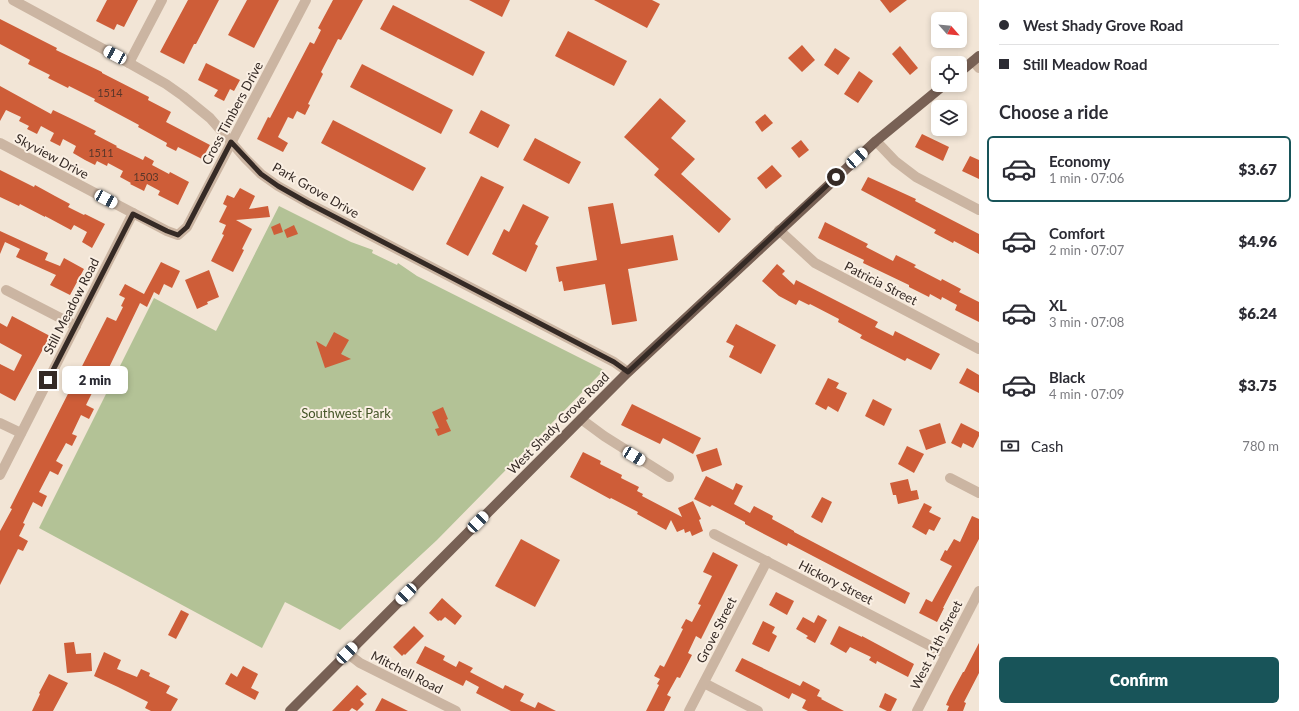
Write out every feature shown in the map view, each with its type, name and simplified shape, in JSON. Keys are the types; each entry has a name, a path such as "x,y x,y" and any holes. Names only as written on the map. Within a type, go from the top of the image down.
{"main road":[{"path":"967,68 977,62"},
{"name":"West Shady Grove Road","path":"290,711 628,372 876,141 936,92"}],"street":[{"path":"129,63 162,0"},
{"name":"Cross Timbers Drive","path":"178,235 187,227 306,0"},
{"name":"Park Grove Drive","path":"18,1 166,84 183,96 210,118 261,174 278,186 614,362 628,372"},
{"path":"876,141 895,161 916,177 979,210"},
{"name":"Skyview Drive","path":"0,143 133,214 178,235"},
{"name":"Still Meadow Road","path":"0,475 133,214"},
{"name":"Patricia Street","path":"779,230 815,263 979,349"},
{"path":"6,290 76,326"},
{"path":"581,419 604,436 669,477"},
{"path":"0,423 21,434"},
{"path":"950,478 979,494"},
{"name":"Hickory Street","path":"714,534 946,654"},
{"name":"Grove Street","path":"689,711 767,561"},
{"name":"West 11th Street","path":"917,711 979,591"},
{"name":"Mitchell Road","path":"347,653 360,663 456,711"},
{"path":"704,682 758,711"}],"green space":[{"name":"Southwest Park","path":"279,206 351,242 373,250 372,253 397,265 398,263 417,276 604,370 437,540 340,630 285,602 262,648 39,528 154,298 216,331"}],"building":[{"path":"107,0 138,0 124,27 117,24 114,30 96,21"},
{"path":"188,0 219,0 184,64 160,52"},
{"path":"247,0 279,0 254,48 228,35"},
{"path":"333,0 363,0 341,40 338,39 321,72 323,74 308,104 310,105 305,115 297,111 293,119 288,117 278,137 288,143 283,152 257,139 268,117 270,118 310,42 314,44 321,30 318,28"},
{"path":"469,0 510,0 502,17"},
{"path":"594,0 652,0 660,4 647,28"},
{"path":"880,0 907,0 890,13"},
{"path":"393,5 485,52 473,76 380,29"},
{"path":"0,19 57,48 56,50 149,97 148,100 171,112 166,122 210,145 202,159 178,147 176,151 166,146 167,143 138,127 139,125 94,101 95,99 69,86 68,88 48,78 50,75 28,64 30,60 0,44"},
{"path":"568,31 627,61 614,86 555,56"},
{"path":"802,45 815,60 802,72 788,58"},
{"path":"900,46 918,68 910,75 892,54"},
{"path":"835,48 850,58 838,75 824,65"},
{"path":"206,63 240,80 234,91 230,89 224,101 214,96 218,90 198,80"},
{"path":"362,64 453,110 441,134 350,87"},
{"path":"859,71 873,81 858,103 844,94"},
{"path":"0,86 51,114 53,110 96,131 94,134 117,146 116,147 143,160 145,156 154,161 152,165 189,182 178,205 158,195 160,191 147,184 144,191 130,184 131,183 120,177 123,171 108,163 107,166 97,161 95,165 85,160 73,153 76,146 63,139 60,146 50,141 54,133 41,126 37,134 27,129 29,126 19,121 21,117 6,110 0,121"},
{"path":"660,98 686,121 671,138 695,159 681,174 731,219 719,233 654,175 659,169 624,137"},
{"path":"481,110 510,125 498,148 469,133"},
{"path":"765,114 773,123 762,132 755,122"},
{"path":"333,120 426,168 413,191 321,143"},
{"path":"922,134 949,147 943,161 915,147"},
{"path":"535,138 581,162 569,184 523,160"},
{"path":"801,140 809,150 799,158 791,148"},
{"path":"970,156 979,160 979,179 962,171"},
{"path":"772,165 782,176 766,189 757,178"},
{"path":"0,170 34,187 35,185 70,204 68,207 105,224 92,248 82,242 87,232 74,225 71,230 20,204 19,206 0,197"},
{"path":"481,176 504,187 468,256 446,244"},
{"path":"868,177 916,199 915,201 979,234 979,254 954,241 953,243 934,233 936,230 861,190"},
{"path":"240,188 255,196 249,209 268,206 270,217 236,220 252,229 233,272 211,261 224,235 222,234 226,225 219,222 227,206 223,204 227,195 234,198"},
{"path":"613,203 621,244 673,235 678,260 628,269 637,321 612,325 605,284 564,291 562,281 559,282 556,267 597,260 588,207"},
{"path":"523,204 549,217 535,244 538,246 526,272 492,254 504,229 509,232"},
{"path":"825,222 868,244 866,247 893,261 896,255 916,265 914,267 941,281 942,279 961,289 959,292 979,302 979,322 955,310 957,305 942,297 941,300 930,294 929,297 909,287 909,285 863,263 864,260 818,238"},
{"path":"280,223 283,232 274,235 271,227"},
{"path":"294,225 298,234 287,238 284,230"},
{"path":"0,231 48,253 45,260 60,266 64,258 84,269 70,295 50,285 56,275 16,257 20,249 5,242 0,254"},
{"path":"161,262 180,271 172,288 164,284 159,295 154,292 147,307 140,303 104,378 108,380 103,390 95,387 86,405 94,409 89,419 81,415 72,434 77,436 72,446 66,443 56,461 63,465 58,475 50,471 39,492 47,496 42,507 33,502 23,523 25,524 19,536 28,541 23,551 18,549 0,585 0,531 12,509 10,508 107,317 116,321 123,307 121,306 125,298 119,295 125,284 144,294"},
{"path":"777,264 785,271 782,274 794,285 796,280 878,322 875,327 893,336 895,331 940,354 931,370 907,358 905,361 860,338 862,335 838,322 839,319 810,304 809,305 799,300 796,305 779,296 762,281"},
{"path":"209,270 219,297 207,302 208,304 197,309 185,280"},
{"path":"12,316 50,336 15,401 0,393 0,364 14,371 22,355 0,343 0,323 7,327"},
{"path":"736,324 776,345 761,374 729,357 734,346 726,342"},
{"path":"334,332 349,340 341,354 351,359 325,368 316,341 326,347"},
{"path":"967,368 979,375 979,393 959,383"},
{"path":"828,378 839,383 836,388 847,393 838,412 828,406 826,410 815,404"},
{"path":"873,399 892,409 884,426 865,416"},
{"path":"632,404 701,438 693,454 663,438 660,444 621,425"},
{"path":"443,407 448,419 446,420 451,431 438,436 435,429 439,428 432,412"},
{"path":"940,423 946,443 926,450 919,430"},
{"path":"961,423 979,432 979,436 973,448 963,443 961,448 951,443"},
{"path":"907,446 924,454 914,473 898,464"},
{"path":"717,448 722,465 702,472 696,455"},
{"path":"583,452 601,461 600,464 622,475 621,478 639,487 637,491 643,494 642,496 682,517 678,508 693,501 701,519 699,520 703,531 692,536 690,531 685,533 684,529 677,532 671,520 666,530 637,514 638,512 611,498 610,499 570,477"},
{"path":"706,476 733,490 736,483 743,486 734,504 750,513 754,506 773,516 772,519 794,532 910,593 905,604 788,543 787,546 712,505 710,507 694,499"},
{"path":"908,479 911,491 917,490 919,499 898,504 896,495 893,495 890,483"},
{"path":"822,497 832,502 822,523 811,517"},
{"path":"924,503 932,507 929,512 941,518 934,531 929,529 926,535 912,527"},
{"path":"972,516 979,519 979,539 937,622 919,613 926,599 932,602 952,566 940,560 945,550 947,551 954,539 960,542"},
{"path":"521,539 560,560 535,607 495,586"},
{"path":"713,552 738,565 701,639 696,636 688,653 692,655 680,678 677,677 667,695 671,697 664,711 646,711 659,685 657,684 660,679 654,676 660,665 664,667 683,629 681,628 686,619 692,622 701,605 698,604 712,576 703,572"},
{"path":"776,592 794,601 787,615 769,605"},
{"path":"442,598 462,616 455,625 445,617 441,621 438,621 429,613"},
{"path":"181,610 189,614 176,639 168,635"},
{"path":"818,615 827,620 815,643 806,638 808,636 796,629 803,617 814,623"},
{"path":"763,621 775,627 772,633 777,636 769,652 752,644"},
{"path":"414,626 424,636 405,655 404,654 402,656 393,647"},
{"path":"839,626 862,636 914,664 908,677 877,661 876,664 869,660 871,657 850,647 846,653 830,644"},
{"path":"74,642 76,654 91,653 92,671 67,673 64,643"},
{"path":"979,643 979,673 964,702 966,703 963,711 947,711 949,706 946,705 950,696"},
{"path":"425,646 445,656 443,660 456,667 459,661 473,668 470,672 503,689 505,685 524,694 520,701 535,708 538,702 556,711 511,711 476,693 479,687 466,680 463,686 416,663"},
{"path":"104,652 121,660 117,669 137,677 141,669 150,673 149,676 170,686 166,693 178,699 171,711 151,711 145,708 148,702 94,676"},
{"path":"742,658 800,686 803,681 820,690 817,696 822,698 821,699 844,711 808,711 802,708 806,700 792,693 789,699 735,671"},
{"path":"243,666 258,674 251,688 259,692 255,700 225,684 231,673 237,677"},
{"path":"49,674 68,683 53,711 32,711 40,694 39,693"},
{"path":"357,685 367,694 360,700 364,704 357,711 352,708 349,711 332,711"},
{"path":"885,693 897,699 891,711 887,711 879,707"},
{"path":"382,698 408,711 375,711"}],"route":[{"path":"48,380 133,214 178,235 187,227 231,142 261,174 278,186 614,362 628,372 836,177"}]}
